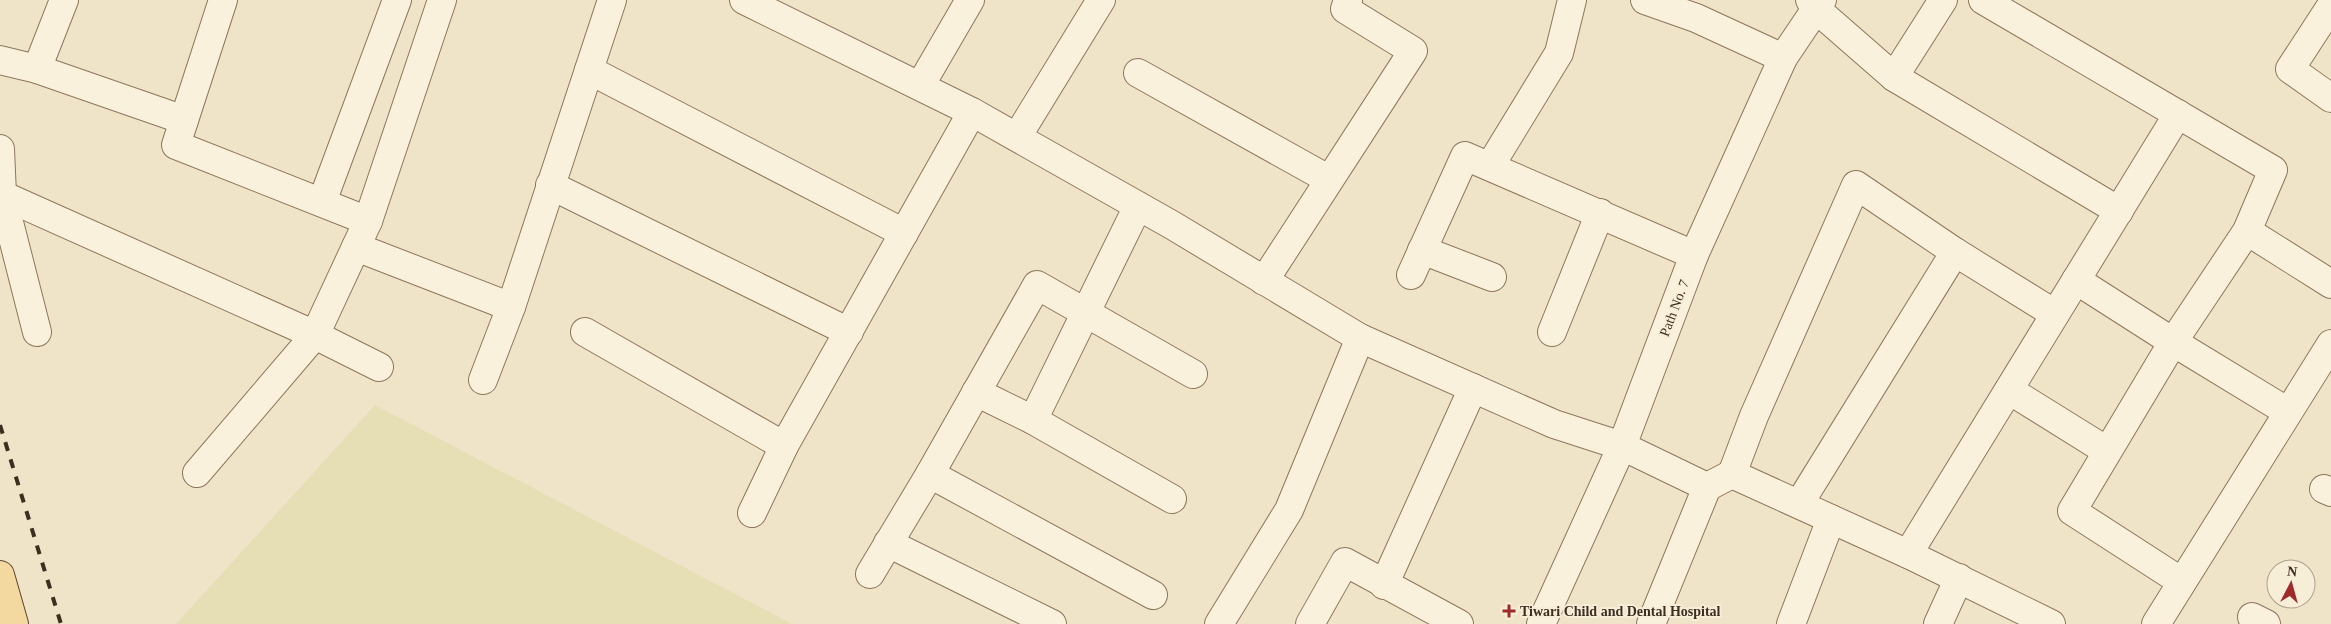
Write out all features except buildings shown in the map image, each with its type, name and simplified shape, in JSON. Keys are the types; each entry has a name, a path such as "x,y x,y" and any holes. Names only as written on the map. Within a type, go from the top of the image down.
{"main road":[{"path":"0,575 14,624"}],"street":[{"path":"37,69 64,0"},
{"path":"223,0 176,145 368,221"},
{"path":"322,202 396,0"},
{"path":"197,473 315,335 368,221 442,0"},
{"path":"483,380 511,307 612,0"},
{"path":"744,0 972,112 1138,206 1360,338 1554,424 1622,446 1707,487"},
{"path":"920,86 970,0"},
{"path":"1017,137 1101,0"},
{"path":"1264,280 1413,51 1345,9 1348,0"},
{"path":"1490,166 1559,53 1572,0"},
{"path":"1645,0 1700,9 1783,58"},
{"path":"1894,77 1943,0"},
{"path":"1985,0 2273,170 2247,231 2173,342 2072,511 2182,582"},
{"path":"1816,3 1894,77 2119,211"},
{"name":"Path No. 7","path":"1541,624 1622,446 1694,255 1783,58 1816,3"},
{"path":"2331,6 2290,69 2331,98"},
{"path":"0,60 37,69 184,120"},
{"path":"588,70 904,233"},
{"path":"1138,73 1328,179"},
{"path":"752,513 784,446 972,112"},
{"path":"1908,554 2178,114"},
{"path":"0,149 2,195 37,332"},
{"path":"1411,274 1465,156 1694,255"},
{"path":"550,185 849,332"},
{"path":"1651,624 1707,487 1732,474 1754,416 1856,185 1955,252 2055,314"},
{"path":"2,195 315,335 379,367"},
{"path":"1033,420 1138,206"},
{"path":"1552,332 1600,213"},
{"path":"2247,231 2331,284"},
{"path":"356,247 511,307"},
{"path":"1422,250 1492,277"},
{"path":"1799,504 1955,252"},
{"path":"2076,280 2288,412"},
{"path":"870,574 930,474 1037,285 1193,374"},
{"path":"585,332 784,446"},
{"path":"1219,624 1289,510 1360,338"},
{"path":"2156,624 2331,344"},
{"path":"1384,585 1473,388"},
{"path":"2009,390 2107,450"},
{"path":"976,392 1033,420 1172,499"},
{"path":"930,474 1153,595"},
{"path":"1732,474 1908,554 2051,624"},
{"path":"1791,624 1831,519"},
{"path":"888,543 1052,624"},
{"path":"1310,624 1345,562 1458,624"},
{"path":"1938,624 1959,578"}],"shaded area":[{"path":"375,405 792,624 176,624"}],"railway":[{"path":"0,425 61,624"}],"place":[{"name":"Tiwari Child and Dental Hospital","path":"1509,611"}]}
